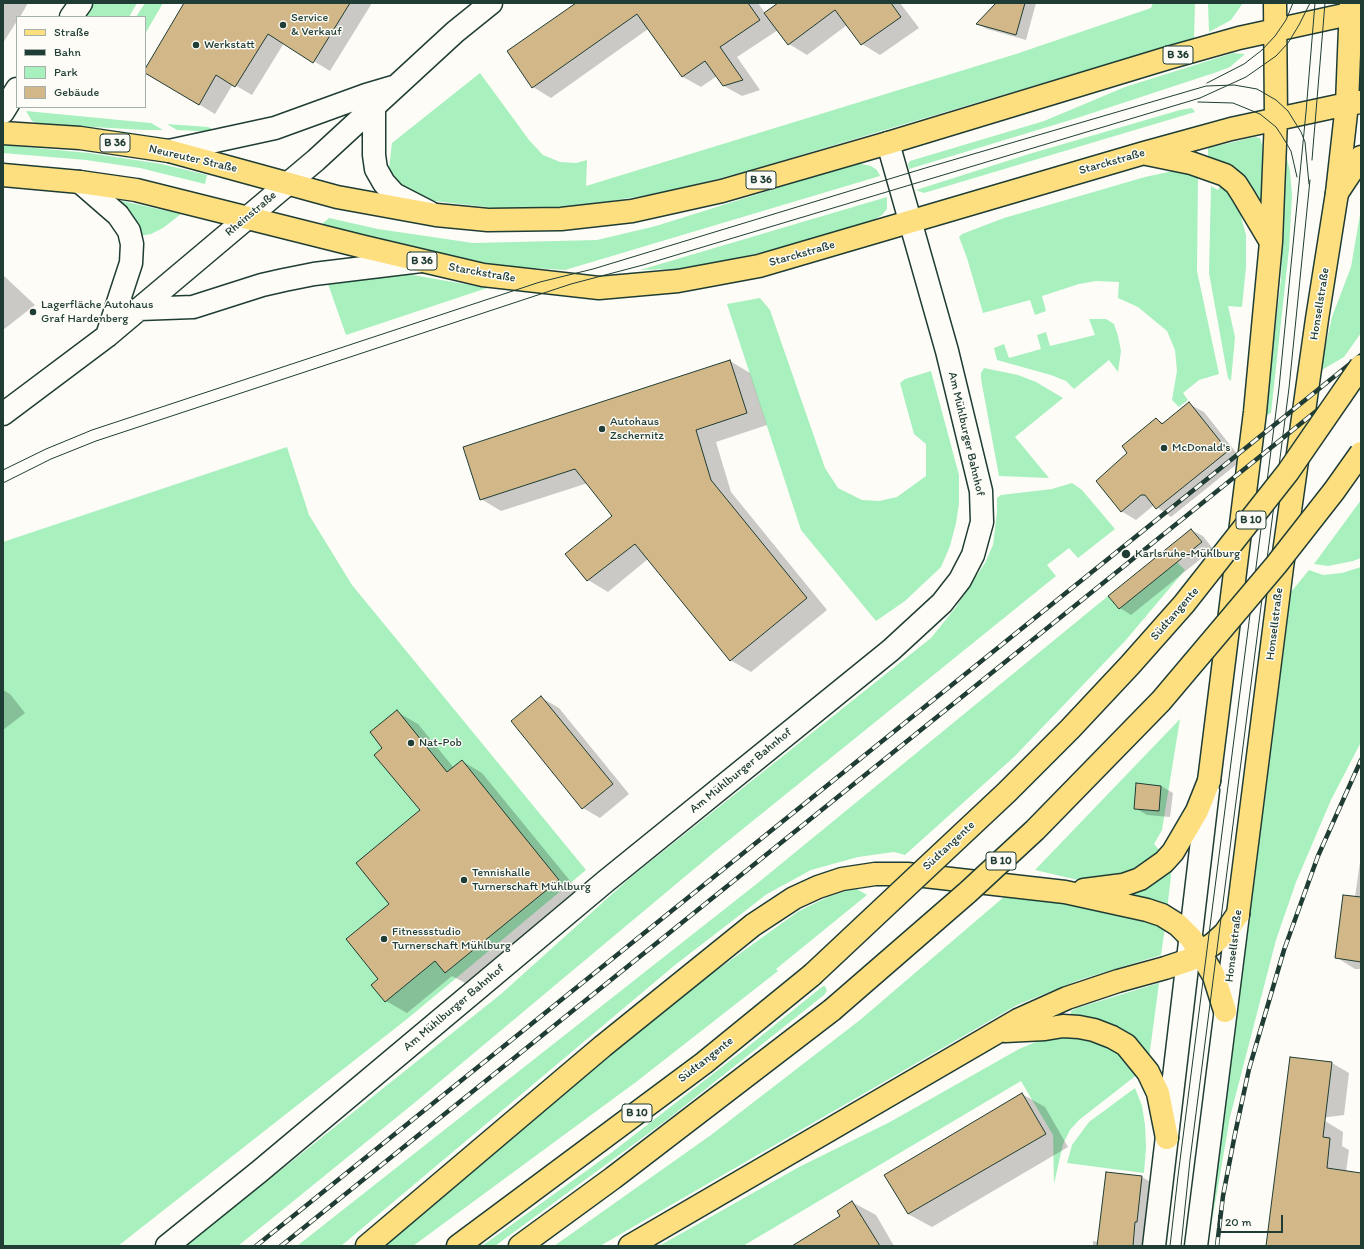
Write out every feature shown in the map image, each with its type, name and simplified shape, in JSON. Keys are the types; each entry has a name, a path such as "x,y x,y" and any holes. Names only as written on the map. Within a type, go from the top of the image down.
{"main road":[{"path":"1064,892 1124,885 1140,879 1152,871 1173,852 1196,811 1209,781 1255,412 1271,242 1276,119 1275,3"},
{"name":"B 36","path":"436,215 488,220 561,219 632,211 722,191 888,143 1168,58 1354,9"},
{"name":"Honsellstraße","path":"1238,914 1285,544 1317,319 1337,193 1354,103 1354,9"},
{"name":"Starckstraße","path":"247,218 483,275 599,288 678,281 718,275 759,266 1144,153 1276,119 1354,103"},
{"name":"Neureuter Straße","path":"3,133 80,138 169,151 355,201 436,215"},
{"path":"1144,153 1191,164 1225,175 1236,184 1244,195 1271,242"},
{"path":"1337,193 1361,157"},
{"path":"3,175 80,182 136,190 247,218"},
{"name":"Südtangente","path":"458,1246 704,1063 812,975 1007,792 1070,729 1130,665 1184,604 1284,478 1361,366"},
{"name":"B 10","path":"520,1246 620,1174 832,1010 968,892 1035,830 1156,706 1220,634 1334,491 1361,453"},
{"path":"367,1246 603,1046 753,925 794,898 836,881 875,874 907,874 1064,892 1132,906 1162,915 1178,925 1194,950 1214,976 1225,1011"},
{"path":"630,1246 998,1031 1067,998 1118,981 1165,968 1225,933 1238,914"},
{"path":"998,1031 1045,1029 1063,1026 1079,1027 1100,1032 1126,1045 1138,1057 1148,1072 1158,1093 1167,1138"}],"street":[{"path":"72,16 82,3"},
{"name":"Rheinstraße","path":"3,414 107,336 333,146 455,32 491,3"},
{"path":"169,151 275,128 366,95 396,86"},
{"path":"3,112 16,91"},
{"path":"374,108 374,155 376,168 384,183 394,194 436,215"},
{"name":"Am Mühlburger Bahnhof","path":"167,1246 266,1166 606,881 891,650 942,603 960,580 973,555 982,522 981,491 947,351 888,143"},
{"path":"80,182 118,215 129,231 132,244 131,263 107,336"},
{"path":"139,309 193,307 256,287 284,280 326,272 422,261"},
{"path":"1154,1246 1167,1138 1194,950 1209,781"},
{"name":"Honsellstraße","path":"1196,1246 1238,914"}],"green space":[{"path":"91,3 137,3 130,16 82,16"},
{"path":"145,3 163,3 146,32 146,16 137,16"},
{"path":"1153,3 1195,3 1194,38 747,171 672,191 580,206 504,209 425,200 406,193 389,169 392,143 480,73 529,140 543,155 560,162 576,163 587,160 586,186 1016,54 1151,8"},
{"path":"1208,3 1243,3 1231,20 1209,32"},
{"path":"1233,53 1245,54 1230,67 1217,72 1077,118 909,169 908,164 910,161 1044,121 1125,87"},
{"path":"1192,108 1195,112 924,193 916,190 1029,154 1180,110"},
{"path":"26,111 151,123 163,130 40,124 32,121"},
{"path":"167,124 208,127 219,132 177,130"},
{"path":"1255,137 1260,138 1262,145 1262,200 1259,202 1208,158 1208,148"},
{"path":"3,145 89,153 162,164 207,175 205,184 140,168 86,160 3,153"},
{"path":"1286,155 1290,171 1292,195 1289,249 1271,413 1265,416 1281,279"},
{"path":"857,163 871,166 877,170 880,176 565,270 518,267 471,261 355,235 321,225 329,218 378,229 473,243 597,240 656,226"},
{"path":"1173,171 1198,174 1197,271 1219,374 1199,380 1183,393 1188,400 1179,407 1172,400 1177,371 1175,350 1167,331 1138,307 1118,298 1119,282 1096,281 1079,284 1042,296 1046,311 1035,315 1030,300 983,313 967,258 959,237 962,234 1004,218 1145,177"},
{"path":"1221,184 1233,196 1239,209 1246,235 1246,267 1242,307 1228,306 1235,337 1231,381 1228,378 1209,273 1211,186 1218,190"},
{"path":"887,197 887,209 882,215 872,221 781,248 728,260 676,269 640,270"},
{"path":"122,201 181,214 163,228 151,234 140,236 118,206"},
{"path":"1361,209 1361,333 1344,357 1320,371 1332,317 1351,267"},
{"path":"407,274 487,288 346,335 328,284"},
{"path":"760,298 770,310 825,468 838,488 862,500 879,501 897,497 926,476 926,444 914,434 900,383 905,379 931,371 959,475 959,504 956,523 950,546 941,567 905,601 876,621 801,530 727,304"},
{"path":"1089,319 1106,319 1114,324 1121,351 1118,372 1109,360 1074,389 1066,381 1051,375 997,360 994,348 1004,344 1009,358 1041,349 1037,335 1046,332 1050,346 1095,335"},
{"path":"984,368 1018,375 1036,382 1063,398 1015,437 1049,478 999,476 981,379 981,373"},
{"path":"287,447 309,515 352,585 586,870 407,1019 118,1246 3,1246 3,542"},
{"path":"1072,483 1082,490 1115,529 1078,558 1069,548 1047,565 1056,576 718,849 413,1104 238,1246 186,1246 501,994 631,877 931,638 956,607 985,563 993,545 997,498 1001,495 1052,489"},
{"path":"1361,500 1361,558 1328,566 1314,564"},
{"path":"1177,562 1185,570 1125,641 1014,757 905,855 894,852 858,857 811,870 767,894 675,965 341,1246 297,1246 759,882 1108,596 1119,609"},
{"path":"1361,567 1361,742 1331,800 1296,882 1276,940 1230,1117 1208,1244 1291,592 1309,570 1323,575 1342,573"},
{"path":"1180,719 1162,830 1154,844 1162,853 1150,866 1107,881 1078,880 1035,870"},
{"path":"1172,867 1167,910 1131,896 1132,893"},
{"path":"855,888 867,895 776,969 778,971 636,1082 413,1246 380,1246 548,1104 710,975 799,911 828,897"},
{"path":"1005,896 1103,909 1144,917 1165,927 1161,955 1079,980 1017,1005 600,1246 554,1246 711,1135 860,1020"},
{"path":"1159,983 1149,1058 1073,1019 1071,1015 1071,1011 1077,1008"},
{"path":"823,986 825,986 827,991 824,995 668,1119 495,1246 482,1246 611,1153 745,1049"},
{"path":"1074,1036 1100,1042 1124,1055 1138,1074 1079,1120 1070,1130 1063,1144 1054,1184 1053,1135 1021,1081 743,1246 659,1246 799,1167 890,1122 1019,1049 1041,1040"},
{"path":"1135,1088 1142,1106 1145,1125 1146,1147 1144,1173 1067,1163 1072,1145 1089,1122"}],"building":[{"path":"184,3 350,3 313,63 268,34 235,87 216,75 199,105 146,74 146,67"},
{"path":"576,3 748,3 760,20 720,47 743,80 723,86 705,61 682,77 637,14 532,88 507,51"},
{"path":"778,3 891,3 901,17 861,45 835,10 788,45 764,13"},
{"path":"996,3 1025,3 1016,35 976,24"},
{"path":"730,360 747,413 696,430 711,480 807,598 730,661 635,544 587,581 565,554 612,516 575,469 480,500 463,447"},
{"path":"1189,402 1228,451 1156,509 1145,495 1141,495 1121,512 1096,481 1127,453 1122,446 1156,418 1162,424"},
{"path":"1191,529 1202,542 1119,609 1108,596"},
{"path":"541,696 613,784 582,809 511,721"},
{"name":"Tennishalle Turnerschaft Mühlburg","path":"397,710 447,772 462,760 559,880 445,973 435,961 385,1002 371,985 378,979 346,939 389,904 356,863 420,810 374,755 382,748 370,732"},
{"path":"1136,783 1161,786 1159,811 1134,809"},
{"path":"1343,895 1361,897 1361,962 1335,958"},
{"path":"1290,1057 1332,1062 1323,1137 1330,1138 1327,1168 1361,1173 1361,1246 1266,1246"},
{"path":"1022,1093 1046,1134 908,1214 884,1175"},
{"path":"1106,1172 1142,1176 1133,1246 1097,1246"},
{"path":"852,1201 880,1246 792,1246 840,1216 837,1211"}],"tram line":[{"path":"1207,83 1244,64 1262,50 1275,36 1286,20 1293,3"},
{"path":"3,483 51,459 96,441 571,284 643,265 1200,98 1246,77 1276,56 1288,43 1310,3"},
{"path":"1170,1246 1279,388 1315,3"},
{"path":"1312,160 1325,3"},
{"path":"3,470 46,449 92,430 540,282 593,269 922,169 1206,86 1234,85 1257,89 1276,100 1288,111 1301,132 1305,142 1309,184"},
{"path":"1198,102 1233,103 1260,114 1276,127 1291,151 1297,177"},
{"path":"1181,1246 1190,1160 1289,388 1310,180"}],"railway":[{"path":"256,1246 1361,355"},
{"path":"281,1246 1361,375"},
{"path":"1217,1246 1223,1196 1249,1069 1284,950 1318,856 1361,760"}],"place":[{"name":"Service & Verkauf","path":"283,25"},
{"name":"Werkstatt","path":"196,45"},
{"name":"Lagerfläche Autohaus Graf Hardenberg","path":"33,312"},
{"name":"Autohaus Zschernitz","path":"602,429"},
{"name":"McDonald's","path":"1164,448"},
{"name":"Karlsruhe-Mühlburg","path":"1126,554"},
{"name":"Nat-Pob","path":"411,743"},
{"name":"Tennishalle Turnerschaft Mühlburg","path":"464,880"},
{"name":"Fitnessstudio Turnerschaft Mühlburg","path":"384,939"}]}
